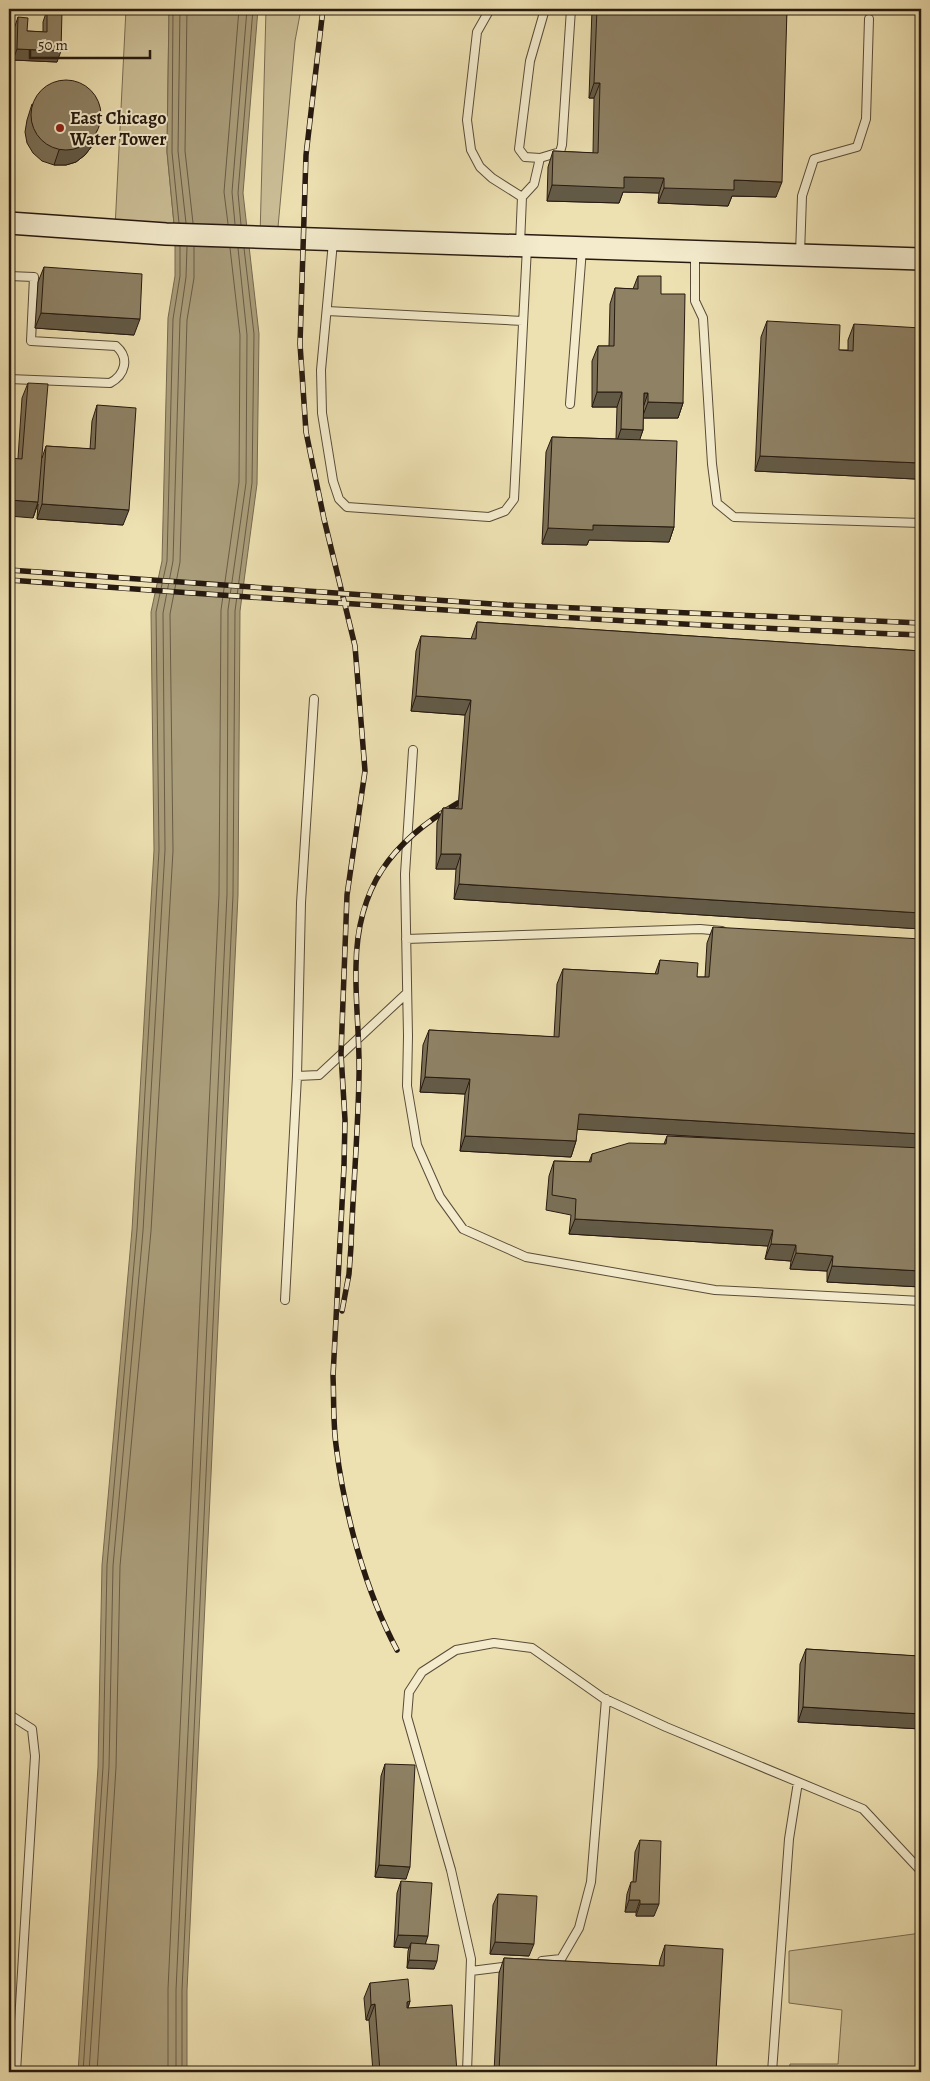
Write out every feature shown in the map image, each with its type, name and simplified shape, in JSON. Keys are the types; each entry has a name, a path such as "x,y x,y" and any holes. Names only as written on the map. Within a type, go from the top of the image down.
{"main road":[{"path":"9,223 166,234 921,259"}],"lane":[{"path":"490,9 477,32 467,120 471,150 480,167 492,178 522,196"},
{"path":"545,9 530,61 519,149 525,156 540,158 560,152 562,145 571,9"},
{"path":"800,255 802,196 814,159 857,147 866,119 869,19"},
{"path":"334,240 321,370 322,412 333,481 339,499 347,507 489,517 505,511 514,499 523,321 524,246 522,196 534,184 540,158"},
{"path":"570,404 582,248"},
{"path":"695,252 695,301 703,318 712,464 717,503 734,517 921,523"},
{"path":"9,276 34,277 31,341 116,346 122,351 124,360 123,370 119,378 110,383 9,379"},
{"path":"327,311 523,321"},
{"path":"285,1300 297,1076 301,903 314,699"},
{"path":"413,750 405,874 408,1086 417,1145 440,1197 463,1230 526,1257 715,1290 921,1301"},
{"path":"406,939 700,929 729,931"},
{"path":"297,1076 319,1075 407,993"},
{"path":"467,2072 471,1959 451,1870 407,1718 409,1692 422,1672 456,1650 494,1643 532,1648 606,1699 666,1727 863,1809 921,1871"},
{"path":"534,1963 561,1959 579,1928 591,1882 606,1699"},
{"path":"9,1716 32,1729 35,1756 16,2072"},
{"path":"772,2072 789,1839 798,1782"},
{"path":"471,1971 516,1965"}],"shaded area":[{"path":"126,9 169,9 167,152 175,234 115,228"},
{"path":"266,9 301,9 295,41 277,238 260,237"},
{"path":"921,1933 921,2072 789,2072 790,2064 838,2064 842,2010 789,2003 789,1951"}],"water":[{"path":"169,9 258,9 243,193 259,334 257,484 240,611 238,895 187,1990 187,2072 78,2072 98,1767 102,1565 132,1230 154,850 151,612 162,561 168,318 175,276 175,234 167,152"}],"building":[{"path":"597,9 787,9 782,182 734,180 734,190 664,188 664,178 624,177 624,188 552,185 553,151 598,153 600,83 594,83"},
{"path":"47,10 62,11 61,51 17,49 18,17 28,18 27,31 47,32"},
{"name":"East Chicago Water Tower","path":"66,80 79,83 91,90 98,102 101,115 98,128 91,140 79,147 66,150 53,147 41,140 34,128 31,115 34,102 41,90 53,83"},
{"path":"44,267 142,274 140,319 41,313"},
{"path":"638,276 661,276 661,294 685,294 683,403 648,402 648,393 644,393 643,430 621,429 622,392 597,392 598,346 614,346 615,288 638,289"},
{"path":"767,321 840,325 839,350 853,351 854,324 921,328 920,463 760,456"},
{"path":"28,383 48,384 38,502 9,500 9,458 22,459"},
{"path":"97,405 136,408 129,510 42,504 46,446 95,449"},
{"path":"552,437 677,441 674,527 593,525 593,530 548,528"},
{"path":"477,622 921,651 921,913 459,884 461,854 441,854 443,808 462,809 471,700 416,696 421,636 476,639"},
{"path":"713,927 921,939 921,1134 579,1114 576,1141 465,1136 470,1079 425,1077 429,1030 559,1037 563,969 658,974 660,960 698,963 697,977 709,977"},
{"path":"667,1136 921,1148 921,1271 832,1266 833,1256 796,1253 796,1245 771,1244 773,1230 575,1219 576,1199 552,1195 554,1161 591,1162 592,1154 629,1143 666,1144"},
{"path":"921,1638 921,1714 803,1707 806,1649 919,1656"},
{"path":"385,1764 415,1765 410,1867 379,1865"},
{"path":"640,1840 661,1841 659,1904 640,1904 640,1900 629,1900 631,1882 636,1882"},
{"path":"401,1881 432,1883 428,1936 398,1935"},
{"path":"498,1894 537,1896 534,1944 495,1942"},
{"path":"411,1943 439,1945 437,1961 409,1960"},
{"path":"665,1945 723,1949 716,2072 499,2072 504,1958 664,1966"},
{"path":"408,1979 410,2001 407,2002 407,2008 452,2005 457,2072 380,2072 375,2004 371,2005 370,1983"}],"railway":[{"path":"323,9 306,155 300,344 306,432 324,519 355,646 365,771 347,895 341,1054 345,1120 344,1166 333,1376 334,1419 340,1471 350,1523 375,1602 397,1650"},
{"path":"9,570 507,605 921,623"},
{"path":"9,580 465,611 921,635"},
{"path":"342,1311 349,1274 358,1119 359,1048 356,966 358,938 363,913 371,890 382,870 397,851 434,818 458,803"}],"place":[{"name":"East Chicago Water Tower","path":"60,128"}]}
